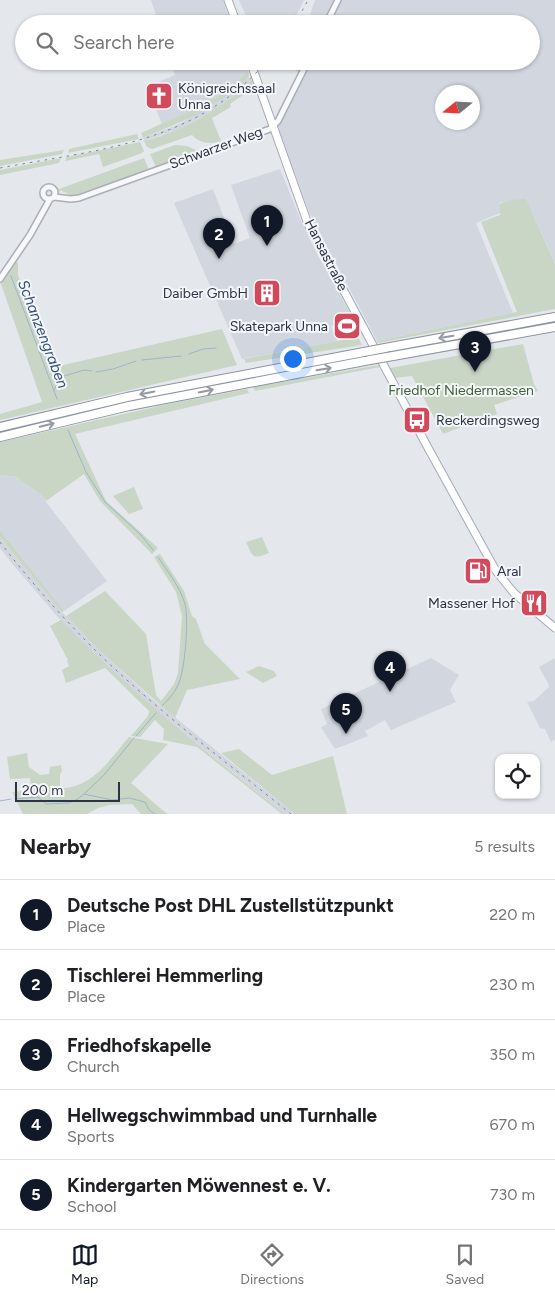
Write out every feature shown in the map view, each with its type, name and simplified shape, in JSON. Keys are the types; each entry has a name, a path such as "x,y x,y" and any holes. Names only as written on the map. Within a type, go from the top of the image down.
{"highway":[{"path":"0,427 127,397 555,317"},
{"path":"0,437 129,406 233,385 555,327"}],"main road":[{"path":"228,0 234,15"},
{"name":"Hansastraße","path":"253,70 298,199 314,234 487,557 510,589 555,628"}],"street":[{"path":"330,15 338,0"},
{"path":"272,127 278,121 304,70"},
{"path":"269,117 276,117 286,106"},
{"name":"Schwarzer Weg","path":"0,279 30,235 51,196 68,199 80,198 272,127"}],"shaded area":[{"path":"151,0 223,0 228,15 156,15"},
{"path":"239,0 304,0 296,15 246,15"},
{"path":"315,0 555,0 555,263 526,198 499,203 500,213 476,223 513,313 377,341 309,212 278,127 304,75 295,70 540,70 540,15 310,15"},
{"path":"173,70 248,71 223,93 199,107 162,124 147,87 175,75"},
{"path":"249,77 252,80 247,85 215,110 179,129 144,141 143,138 177,125 212,106"},
{"path":"280,169 317,254 353,318 331,326 337,341 242,359 174,203 213,189 234,244 250,238 231,185"},
{"path":"0,475 16,477 40,494 107,581 64,611 0,530"},
{"path":"0,537 62,612 101,652 151,698 295,814 285,814 161,714 96,657 56,615 10,561 0,548"},
{"path":"431,658 459,675 450,690 456,702 391,730 385,720 365,731 368,736 335,749 321,727 327,724 321,709"},
{"path":"555,658 555,739 551,742 545,729 540,728 527,702 534,701 549,687 539,667"}],"green space":[{"path":"248,71 249,77 225,97 197,115 143,138 141,133 199,107 223,93"},
{"path":"252,80 254,87 252,89 230,104 231,107 212,118 221,141 205,142 198,140 192,135 152,149 147,147 144,141 188,125 228,100"},
{"path":"137,134 139,139 68,153 69,149"},
{"path":"140,142 144,151 142,153 103,167 99,154 65,161 67,157"},
{"path":"175,145 187,146 198,151 156,167 150,154"},
{"path":"64,150 62,154 0,166 0,160"},
{"path":"61,158 59,163 0,175 0,170"},
{"path":"144,158 149,170 72,196 60,190 59,194 55,185 59,189"},
{"path":"526,198 555,264 555,309 378,343 377,341 517,312 481,222 500,215 499,204"},
{"path":"16,259 18,275 50,368 222,329 237,365 0,420 0,414 42,402 1,284"},
{"path":"358,337 362,345 246,363 244,359"},
{"name":"Friedhof Niedermassen","path":"523,344 534,384 538,391 494,405 497,414 443,434 412,376 395,378 390,368"},
{"path":"379,365 380,367 255,391 253,387"},
{"path":"247,389 249,393 75,434 106,501 158,548 152,554 100,501 84,474 46,501 40,494 16,477 0,475 0,442 168,404"},
{"path":"134,487 143,509 129,514 113,496"},
{"path":"0,530 64,611 62,612 0,537"},
{"path":"262,537 269,553 256,557 250,551 246,542"},
{"path":"160,554 184,591 192,616 196,619 205,644 240,679 187,690 175,718 101,652 66,616 105,591 146,634 156,695 161,701 174,684 178,673 182,616 176,592 154,557"},
{"path":"61,620 142,697 285,814 282,814 197,747 163,740 164,729 155,720 140,737 131,736 148,716 149,711 105,668 66,683 62,670 69,666 68,660 50,626"},
{"path":"259,666 274,671 277,676 263,683 246,672"},
{"path":"129,737 168,744 131,783 167,814 141,814 132,804 109,805 87,814 23,814 12,792 31,790 30,778 10,779 7,757 27,753 29,767 40,775 49,774 50,767 61,765 60,788 71,787 82,784 91,778 107,763"},
{"path":"239,749 272,775 333,756 347,814 295,814 221,753"}],"waterway":[{"name":"Schanzengraben","path":"11,276 57,399"},
{"path":"189,354 203,349 216,348"},
{"path":"142,360 181,356"},
{"path":"96,372 113,369 136,361"},
{"path":"54,390 61,377 84,370 92,371"},
{"name":"Schanzengraben","path":"68,430 86,472 105,502 141,535 153,550"},
{"name":"Schanzengraben","path":"158,557 183,598 187,621 184,657 178,685 162,706"},
{"name":"Schanzengraben","path":"136,736 156,713"},
{"name":"Schanzengraben","path":"85,793 104,775 134,738"},
{"name":"Schanzengraben","path":"15,799 38,797 46,804 69,803 84,794 112,800 129,798 145,802 149,810 155,814"},
{"path":"0,801 11,799"}],"railway":[{"path":"300,15 308,0"},
{"path":"0,168 109,148 177,126 209,110 239,89 258,70"},
{"path":"0,542 58,611 118,672 191,735 291,814"}],"place":[{"name":"Königreichssaal Unna","path":"159,96"},
{"name":"Deutsche Post DHL Zustellstützpunkt","path":"267,246"},
{"name":"Tischlerei Hemmerling","path":"219,259"},
{"name":"Daiber GmbH","path":"267,293"},
{"name":"Skatepark Unna","path":"347,326"},
{"name":"Friedhofskapelle","path":"475,372"},
{"name":"Reckerdingsweg","path":"417,420"},
{"name":"Aral","path":"478,571"},
{"name":"Massener Hof","path":"534,603"},
{"name":"Hellwegschwimmbad und Turnhalle","path":"390,692"},
{"name":"Kindergarten Möwennest e. V.","path":"346,734"}]}
